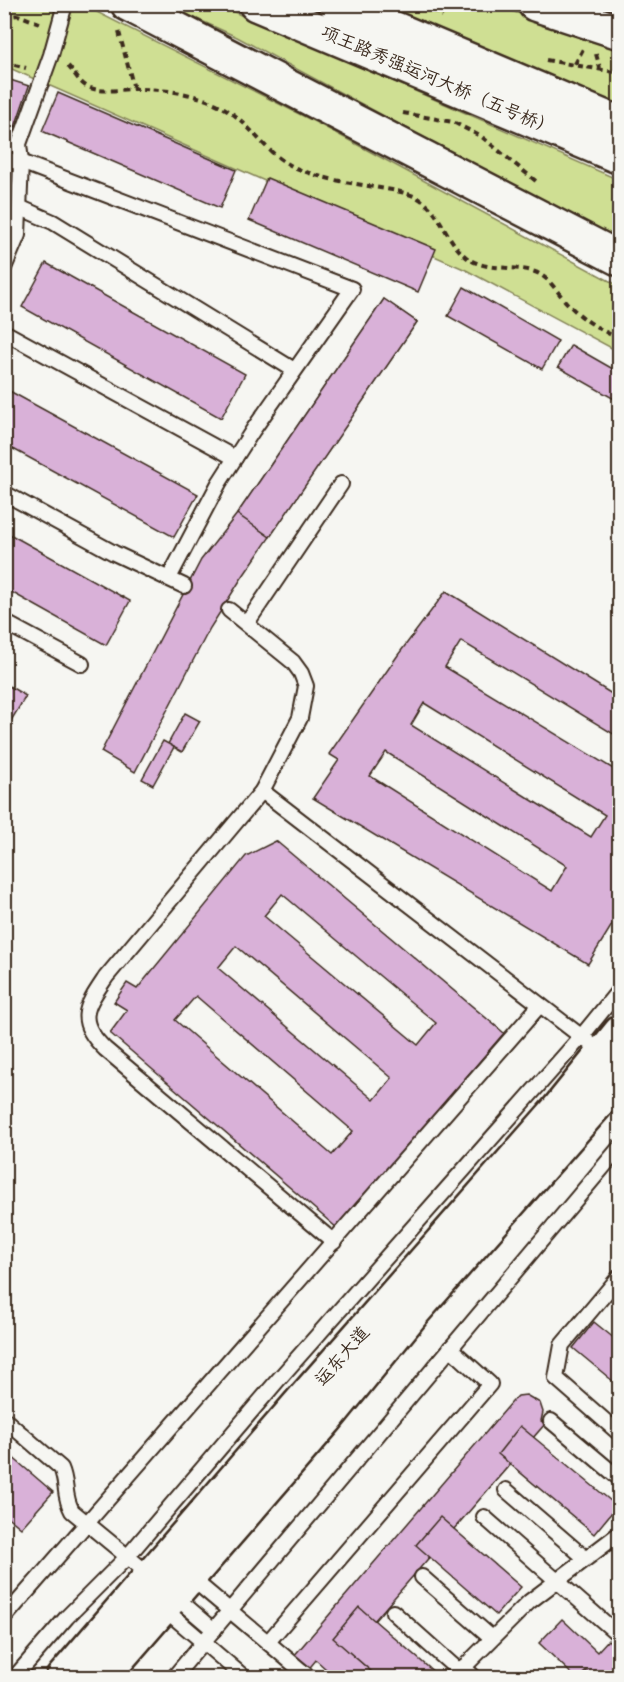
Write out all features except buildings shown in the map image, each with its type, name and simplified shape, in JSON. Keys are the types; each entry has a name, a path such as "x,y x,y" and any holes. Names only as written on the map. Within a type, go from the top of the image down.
{"main road":[{"name":"项王路秀强运河大桥（五号桥）","path":"256,4 620,157"},
{"name":"项王路秀强运河大桥（五号桥）","path":"336,4 620,124"},
{"path":"535,4 620,33"},
{"path":"122,14 620,259"},
{"name":"运东大道","path":"63,1677 302,1400 413,1312 607,1052"},
{"name":"运东大道","path":"101,1677 153,1573"}],"lane":[{"path":"4,268 18,235 21,208 19,144 51,55 65,4"},
{"path":"4,160 21,162 352,289 294,370 219,483 169,578"},
{"path":"21,208 53,222 294,370"},
{"path":"4,332 235,458"},
{"path":"247,623 341,484"},
{"path":"4,493 114,553 184,586"},
{"path":"229,610 293,662 301,673 306,686 300,718 262,791 106,977 88,1005 87,1027 105,1049 334,1242"},
{"path":"4,622 82,664"},
{"path":"262,791 540,1005 607,1052"},
{"path":"14,1677 67,1617 153,1573 607,1052 620,989"},
{"path":"4,1618 540,1005"},
{"path":"173,1677 620,1147"},
{"path":"619,1278 562,1345 556,1378 620,1434"},
{"path":"268,1642 490,1384 450,1348"},
{"path":"4,1419 61,1468 65,1477 66,1500 72,1510 153,1573 214,1630"},
{"path":"551,1421 620,1479"},
{"path":"506,1490 585,1558"},
{"path":"484,1516 620,1636"},
{"path":"458,1672 529,1602 620,1533"},
{"path":"153,1573 230,1610 310,1677"},
{"path":"153,1573 203,1642 242,1676"},
{"path":"422,1577 492,1638"},
{"path":"393,1612 458,1672 475,1677"}],"path":[{"path":"425,4 451,20"},
{"path":"122,14 134,89"},
{"path":"4,17 18,15 29,18 42,24 56,37"},
{"path":"51,55 65,63 87,87 108,91 162,90 208,100 239,118 276,158 287,164 322,177 403,192 416,197 435,214 454,245 473,262 492,267 534,272 547,279 584,318 620,339"},
{"path":"541,59 620,73"}],"green space":[{"path":"5,5 83,5 319,124 619,286 619,352 466,270 5,66"},
{"path":"166,5 218,5 619,180 619,242 237,37"},
{"path":"377,5 493,5 619,46 619,105"}]}
